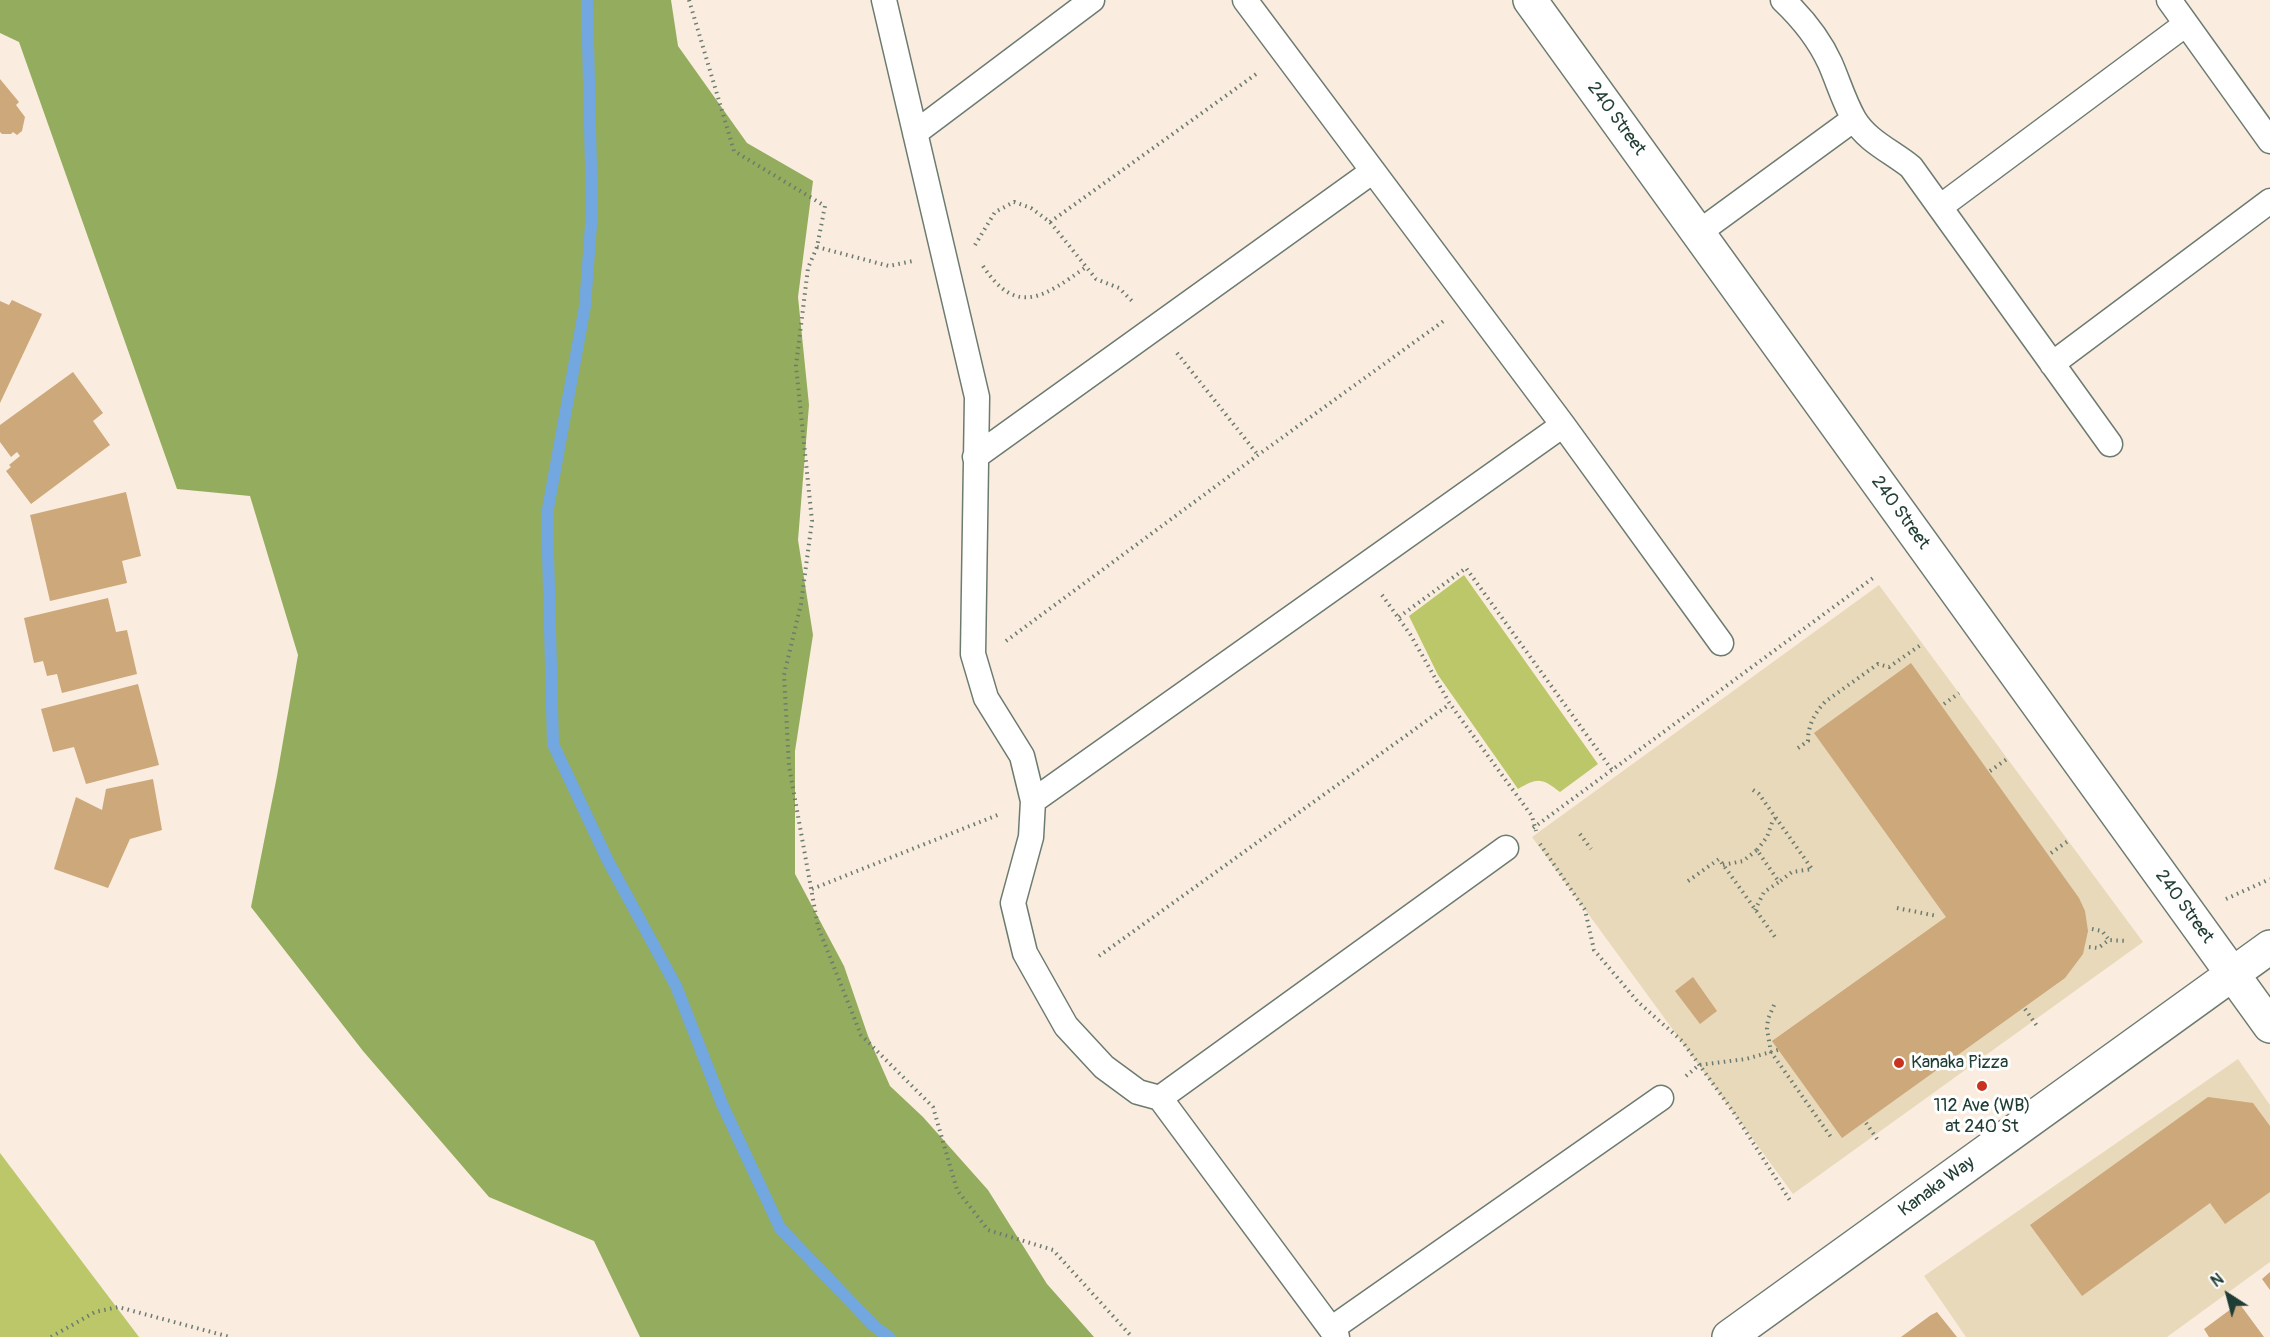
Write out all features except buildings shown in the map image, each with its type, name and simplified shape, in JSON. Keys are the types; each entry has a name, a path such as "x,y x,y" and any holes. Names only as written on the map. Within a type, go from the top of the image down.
{"main road":[{"name":"240 Street","path":"1530,0 2270,1026"},
{"name":"Kanaka Way","path":"1729,1337 2270,947"}],"lane":[{"path":"884,0 977,397 973,654 986,698 1022,756 1033,801 1031,837 1013,903 1025,953 1066,1026 1104,1066 1138,1092 1160,1098 1334,1333 1660,1098"},
{"path":"915,133 1092,0"},
{"path":"1245,0 1563,425 1721,643"},
{"path":"2169,0 2270,141"},
{"path":"1785,1 1816,38 1829,60 1854,119 1871,140 1911,167 2110,444"},
{"path":"1940,207 2186,24"},
{"path":"1698,233 1854,119"},
{"path":"975,457 1373,171"},
{"path":"2052,364 2270,201"},
{"path":"1033,801 1563,425"},
{"path":"1160,1098 1506,848"}],"path":[{"path":"689,0 734,151 825,206 817,248 808,267 796,366 812,521 801,604 784,675 789,766 818,927 861,1035 933,1107 957,1190 988,1230 1053,1250 1132,1337"},
{"path":"1050,222 1285,54"},
{"path":"817,248 889,266 944,256 977,245 983,230 995,212 1014,202 1030,208 1050,222 1096,279 1119,288 1157,327 1258,455"},
{"path":"980,255 982,266 1008,294 1029,298 1051,292 1086,267"},
{"path":"976,663 1258,455 1471,302"},
{"path":"1362,567 1399,617 1450,704 1532,816 1537,839 1586,910 1594,950 1638,1002 1682,1041 1732,1110 1791,1202"},
{"path":"1399,617 1466,568 1612,770"},
{"path":"1506,848 1873,579"},
{"path":"1798,748 1808,741 1810,725 1819,708 1826,701 1878,664 1889,667 1922,644"},
{"path":"1944,704 1959,693"},
{"path":"1099,956 1450,704"},
{"path":"1990,771 2007,759"},
{"path":"1753,790 1759,794 1812,869 1792,872 1764,892 1755,910"},
{"path":"812,889 1033,801"},
{"path":"1723,865 1743,861 1757,850 1767,837 1773,820 1776,818"},
{"path":"1580,834 1591,849"},
{"path":"2051,853 2068,841"},
{"path":"1757,850 1779,882"},
{"path":"1688,881 1719,860 1775,937"},
{"path":"2189,914 2270,879"},
{"path":"1898,908 1937,916"},
{"path":"2092,929 2102,931 2109,940"},
{"path":"2089,946 2098,948 2109,940 2128,941"},
{"path":"1773,1005 1767,1029 1771,1052 1831,1137"},
{"path":"2025,1009 2037,1026"},
{"path":"1660,1098 1699,1065 1746,1059 1778,1050"},
{"path":"1866,1123 1877,1139"},
{"path":"51,1337 95,1312 118,1307 230,1337"}],"shaded area":[{"path":"1879,585 2143,942 1793,1194 1532,837"},
{"path":"2238,1059 2270,1105 2270,1262 2167,1337 1966,1337 1924,1276"}],"green space":[{"path":"0,0 671,0 678,46 747,143 813,181 798,297 809,405 798,540 813,635 795,751 795,874 844,966 868,1036 890,1086 923,1117 988,1190 1047,1284 1094,1337 640,1337 594,1241 489,1197 363,1051 251,907 298,655 250,496 177,489 19,42 0,33"},
{"path":"1464,575 1598,764 1560,792 1540,781 1530,782 1518,789 1438,675 1409,616"},
{"path":"0,1153 139,1337 0,1337"}],"waterway":[{"path":"587,0 592,211 585,306 547,514 553,744 608,861 676,986 722,1104 780,1228 874,1326 889,1337"}],"place":[{"name":"Kanaka Pizza","path":"1899,1063"},
{"name":"112 Ave (WB) at 240 St","path":"1982,1086"}]}
